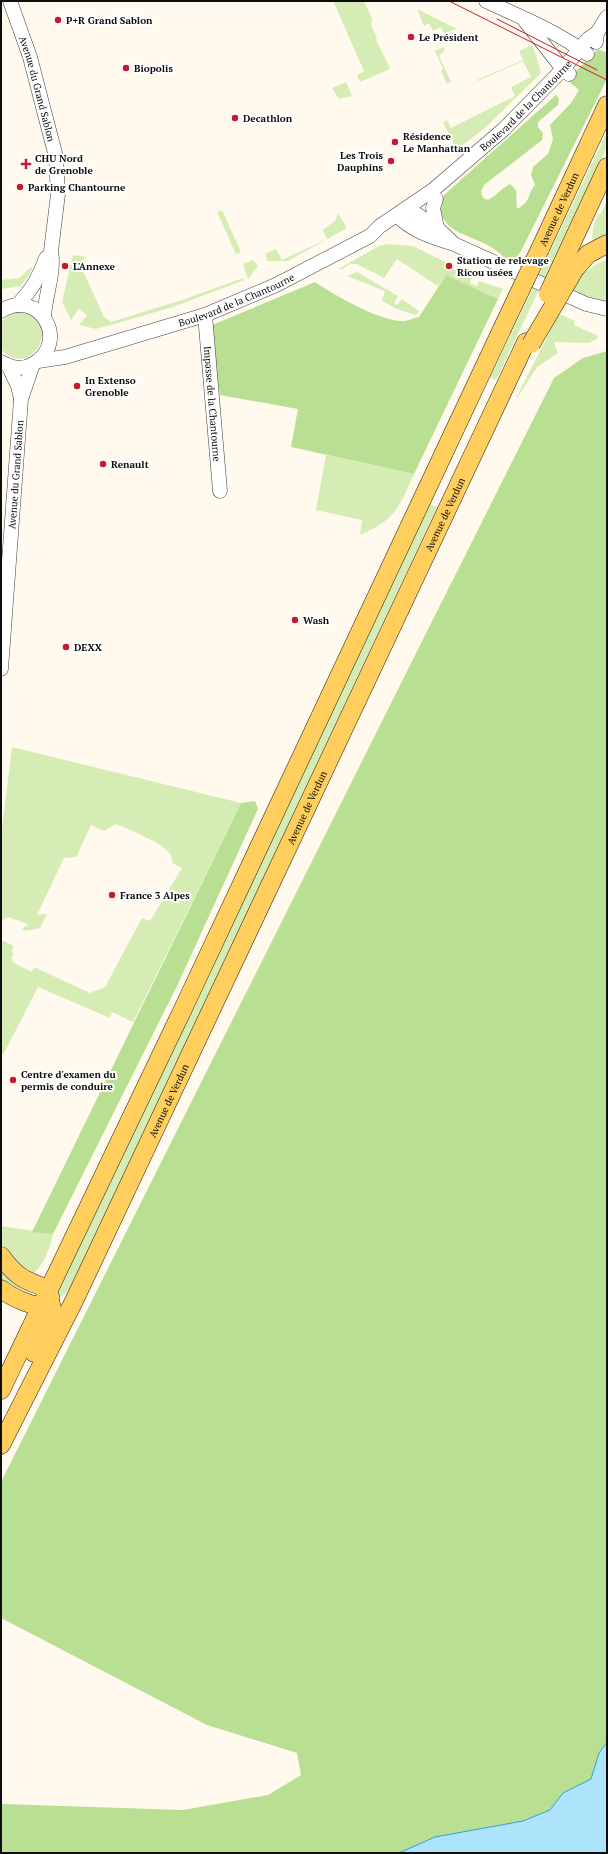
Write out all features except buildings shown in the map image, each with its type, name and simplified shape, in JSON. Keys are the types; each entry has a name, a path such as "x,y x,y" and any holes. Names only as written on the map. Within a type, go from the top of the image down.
{"main road":[{"name":"Avenue de Verdun","path":"46,1307 49,1289 607,105"},
{"path":"568,266 607,167"},
{"path":"568,266 607,244"},
{"name":"Avenue de Verdun","path":"1,1445 74,1301 474,453 568,266"},
{"path":"1,1256 9,1268 20,1278 49,1289"},
{"path":"1,1289 46,1307 74,1301"},
{"path":"1,1390 46,1307"},
{"path":"1,1440 15,1395 49,1320 46,1307"}],"street":[{"name":"Avenue du Grand Sablon","path":"10,1 30,56 56,157 58,194 51,251 53,259 45,301 44,317"},
{"path":"486,1 557,34 584,51"},
{"name":"Boulevard de la Chantourne","path":"415,213 436,198 510,135 584,51 595,44 597,33 607,17"},
{"path":"522,18 566,72"},
{"name":"Boulevard de la Chantourne","path":"5,363 23,367 65,357 205,315 276,285 375,233 380,226 400,218 504,129 566,72"},
{"path":"436,198 433,208 437,228"},
{"path":"400,218 415,213 437,228 454,244"},
{"path":"400,218 433,238 454,244 586,304 607,309"},
{"name":"Avenue du Grand Sablon","path":"7,306 35,285 46,258 51,251"},
{"path":"7,306 35,309 44,317 48,324 50,339"},
{"name":"Impasse de la Chantourne","path":"205,315 220,491"},
{"name":"Avenue du Grand Sablon","path":"1,669 21,399 35,363 48,348 50,339"},
{"name":"Boulevard de la Chantourne","path":"50,339 61,347 91,348"},
{"name":"Avenue du Grand Sablon","path":"5,363 18,386 21,399"}],"green space":[{"path":"333,1 364,1 372,19 371,25 377,38 376,40 390,68 388,70 360,82 357,75 364,71"},
{"path":"417,9 457,29 444,33 441,27 433,31 429,23 424,26"},
{"path":"533,46 541,73 486,127 450,155 449,154 456,149 443,122 447,120 451,128 515,96 511,87 531,77 523,61 478,81 477,80 523,60 519,51"},
{"path":"444,47 445,50 439,56 451,82 447,84 441,71 443,69 435,51"},
{"path":"598,49 607,53 607,79 521,251 515,259 508,261 488,245 459,232 447,224 441,213 443,196 556,95 559,99 558,105 538,122 538,127 543,133 542,140 484,185 481,191 483,198 488,200 510,184 516,190 517,209 525,203 535,185 531,175 533,167 548,154 553,139 550,125 571,103 579,90 567,80"},
{"path":"346,82 352,96 339,99 332,88"},
{"path":"607,132 607,147 496,380 490,378"},
{"path":"605,205 607,206 607,239 596,244 592,242 593,227 598,214 600,215"},
{"path":"222,210 241,252 236,254 217,212"},
{"path":"338,213 347,228 288,261 268,261 265,254 276,249 282,260 327,239 323,230 335,221"},
{"path":"388,244 413,246 447,263 445,267 450,270 451,268 472,277 470,283 477,286 479,281 503,289 498,299 446,275 438,286 397,259 384,278 357,264 350,264 341,270 340,268 379,246"},
{"path":"73,255 87,257 79,262 104,317 111,322 185,299 243,278 244,280 173,307 96,329 79,325 87,315 79,309 71,320 62,302"},
{"path":"607,259 607,302 590,301 569,292 580,276 595,265"},
{"path":"253,260 258,266 248,279 243,264"},
{"path":"31,267 33,268 21,286 1,289 1,280 19,278"},
{"path":"357,272 398,296 394,303 397,305 402,299 419,311 416,315 397,309 382,301 385,291 347,276"},
{"path":"446,275 498,299 414,474 291,447 298,409 220,395 210,326 315,282 345,300 380,316 402,321 407,320 419,317"},
{"path":"18,312 33,316 41,325 43,335 40,345 33,354 23,358 12,357 1,349 1,322 10,314"},
{"path":"559,314 575,321 574,325 598,336 597,339 588,343 554,342 558,353 537,367 516,398"},
{"path":"607,351 607,1742 599,1753 591,1779 563,1793 550,1810 523,1821 435,1837 399,1853 1,1853 1,1804 183,1810 268,1795 301,1775 297,1753 207,1725 1,1618 1,1482 554,378 583,358"},
{"path":"326,455 414,474 404,496 389,518 360,535 362,520 316,510"},
{"path":"430,504 437,507 70,1290 59,1297 59,1288"},
{"path":"12,747 241,803 133,1022 112,1012 110,1018 38,987 3,1055 1,1054 1,940 14,946 11,952 14,953 11,959 13,960 12,962 32,972 34,967 90,993 105,987 142,918 150,921 182,868 172,863 172,858 167,850 146,837 116,824 104,831 91,825 76,857 64,858 37,915 47,914 40,928 26,931 22,929 28,924 8,917 1,921 1,836"},
{"path":"255,801 258,809 177,986 53,1234 32,1232 241,803"},
{"path":"1,1226 53,1234 45,1258 34,1273 29,1276 1,1250"},
{"path":"1,1267 9,1280 28,1291 25,1297 1,1281"}],"water":[{"path":"607,1742 607,1853 399,1853 435,1837 523,1821 550,1810 563,1793 591,1779 599,1753"}],"tram line":[{"path":"449,1 607,80"},
{"path":"497,19 597,70"}],"place":[{"name":"P+R Grand Sablon","path":"58,20"},
{"name":"Le Président","path":"411,37"},
{"name":"Biopolis","path":"126,68"},
{"name":"Decathlon","path":"235,118"},
{"name":"Résidence Le Manhattan","path":"395,142"},
{"name":"Les Trois Dauphins","path":"391,161"},
{"name":"CHU Nord de Grenoble","path":"26,164"},
{"name":"Parking Chantourne","path":"20,187"},
{"name":"L'Annexe","path":"65,266"},
{"name":"Station de relevage Ricou usées","path":"449,266"},
{"name":"In Extenso Grenoble","path":"77,386"},
{"name":"Renault","path":"103,464"},
{"name":"Wash","path":"295,620"},
{"name":"DEXX","path":"66,647"},
{"name":"France 3 Alpes","path":"112,895"},
{"name":"Centre d'examen du permis de conduire","path":"13,1080"}]}
